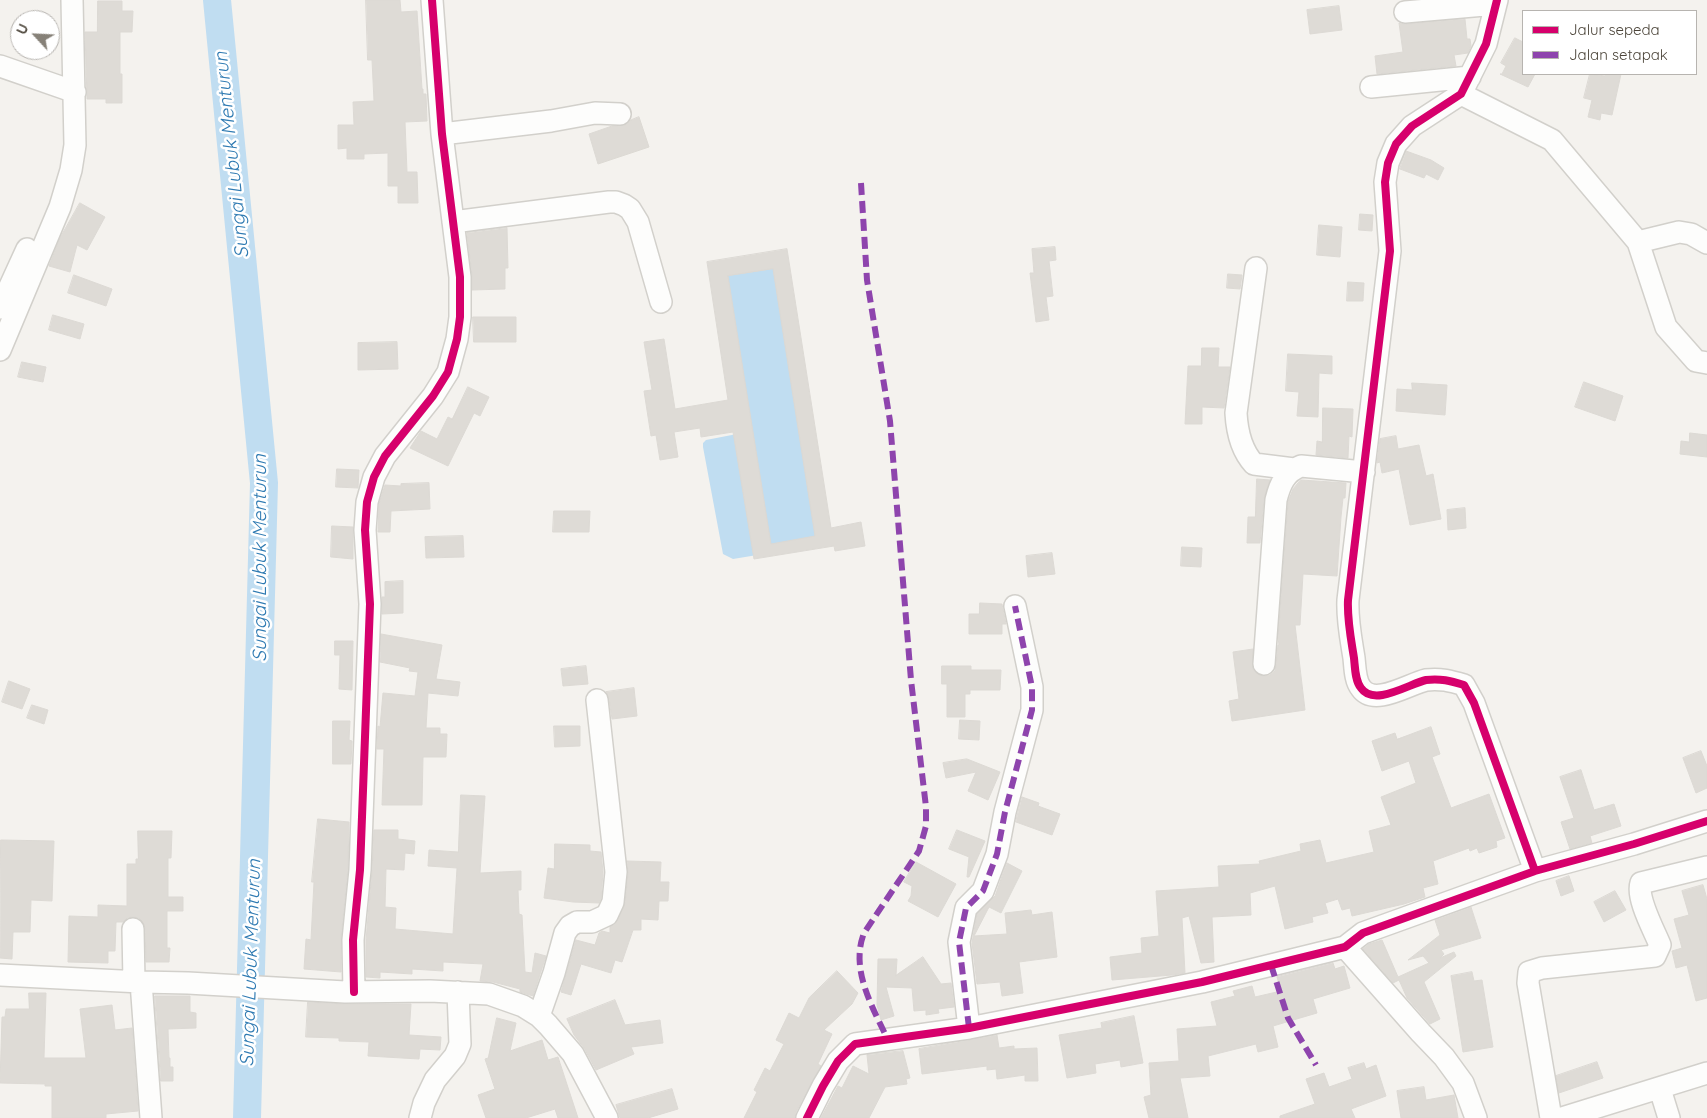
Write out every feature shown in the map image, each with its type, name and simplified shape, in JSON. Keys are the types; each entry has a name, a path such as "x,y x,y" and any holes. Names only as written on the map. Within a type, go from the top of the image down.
{"street":[{"path":"0,350 60,207 70,170 75,145 72,0"},
{"path":"346,992 360,870 370,614 365,530 367,502 374,477 385,456 433,396 448,372 458,339 460,317 460,276 442,134 432,0"},
{"path":"1405,12 1497,2 1486,44 1466,86 1412,126 1396,144 1388,163 1385,182 1390,251 1347,618 1356,674 1361,689 1371,695 1383,695 1425,680 1443,679 1464,685 1474,703 1535,871"},
{"path":"0,66 75,92"},
{"path":"1371,87 1466,86 1552,140 1638,242 1666,327 1696,361 1707,363"},
{"path":"442,134 551,121 595,113 620,114"},
{"path":"453,222 609,202 624,204 630,209 638,222 661,302"},
{"path":"1638,242 1679,232 1691,234 1707,243"},
{"path":"0,308 28,249"},
{"path":"1256,268 1236,413 1237,428 1244,450 1254,464 1294,469"},
{"path":"1264,664 1276,500 1285,476 1301,466 1364,472"},
{"path":"969,1028 959,942 966,908 983,891 997,854 1032,710 1032,687 1015,606"},
{"path":"539,1016 565,933 570,926 578,922 592,922 607,915 613,902 616,872 597,700"},
{"path":"807,1118 822,1086 838,1061 855,1044 969,1028 1202,982 1345,947 1363,933 1535,871 1707,821"},
{"path":"1551,1118 1528,983 1529,972 1542,968 1655,956 1660,945 1639,889 1641,883 1707,867"},
{"path":"133,929 152,1118"},
{"path":"1345,947 1444,1057 1462,1083 1476,1118"},
{"path":"0,975 346,992 430,991 498,996 523,1006 539,1016 573,1054 607,1118"},
{"path":"420,1118 424,1103 435,1080 455,1056 460,1044 458,992"},
{"path":"1562,1118 1707,1074"},
{"path":"1660,1089 1669,1118"}],"water":[{"path":"775,266 819,533 812,546 733,559 723,554 703,447 703,443 706,440 737,434 726,273"}],"building":[{"path":"366,0 400,0 401,12 417,11 422,89 423,94 426,94 427,121 405,122 407,172 417,172 418,203 398,203 398,186 388,186 388,153 364,154 364,159 347,159 347,148 338,149 338,125 354,125 353,102 374,101 372,60 368,60"},
{"path":"98,1 122,1 122,11 133,11 132,32 120,32 122,103 106,103 106,99 87,99 85,32 97,32"},
{"path":"1339,6 1342,30 1310,34 1307,10"},
{"path":"1465,19 1467,39 1470,39 1471,46 1468,53 1454,55 1456,66 1377,74 1375,56 1403,52 1399,23"},
{"path":"1515,38 1522,42 1522,75 1534,75 1528,87 1500,74 1502,74 1506,66 1501,63"},
{"path":"1590,75 1621,75 1612,115 1601,113 1600,120 1588,117 1592,100 1584,98"},
{"path":"639,117 649,147 598,164 589,134 612,126 625,125"},
{"path":"1406,151 1431,160 1444,168 1438,180 1426,174 1424,178 1400,169"},
{"path":"80,203 105,217 87,250 77,245 70,272 49,266 60,238"},
{"path":"1360,214 1373,215 1372,231 1359,230"},
{"path":"1319,225 1342,227 1340,257 1317,255"},
{"path":"507,228 508,268 505,268 505,289 472,290 467,233"},
{"path":"1055,247 1056,260 1049,261 1053,296 1046,297 1049,320 1036,322 1030,273 1034,273 1032,249"},
{"path":"787,249 831,528 861,522 865,546 835,551 834,546 754,559 733,432 701,437 700,428 674,432 678,457 660,460 656,435 651,436 644,391 652,390 644,342 664,339 675,409 728,400 707,262","holes":["773,269 815,536 771,544 728,276"]},
{"path":"1228,274 1242,275 1240,289 1227,288"},
{"path":"74,275 112,289 106,306 68,293"},
{"path":"1348,282 1364,283 1363,301 1347,301"},
{"path":"53,315 84,324 80,339 49,330"},
{"path":"473,317 516,317 516,342 474,342"},
{"path":"397,342 398,369 358,370 358,343"},
{"path":"1202,348 1219,348 1218,367 1230,367 1224,408 1202,407 1202,424 1185,424 1188,366 1201,366"},
{"path":"1288,354 1332,356 1332,374 1319,373 1318,417 1297,416 1299,392 1286,391"},
{"path":"22,362 46,367 43,382 18,377"},
{"path":"1584,382 1623,396 1615,421 1575,407"},
{"path":"1412,383 1447,385 1445,415 1396,411 1397,389 1412,390"},
{"path":"468,387 489,397 480,416 474,413 448,466 410,448 421,431 437,439 448,417 452,419"},
{"path":"1323,408 1353,409 1352,437 1349,436 1348,458 1316,455 1317,441 1322,442"},
{"path":"1690,433 1707,435 1707,457 1680,454 1681,441 1689,442"},
{"path":"1396,436 1398,449 1419,445 1426,476 1433,474 1441,519 1410,525 1399,469 1382,473 1380,462 1377,463 1380,439"},
{"path":"337,469 359,470 358,488 336,487"},
{"path":"1257,479 1270,480 1264,499 1260,543 1247,543 1248,517 1255,517"},
{"path":"1301,480 1346,483 1341,517 1337,576 1303,574 1300,625 1295,625 1305,710 1232,721 1229,701 1239,699 1233,652 1253,649 1253,669 1257,674 1263,676 1270,675 1275,671 1279,645 1288,502 1293,489"},
{"path":"429,483 430,509 391,511 390,532 378,532 379,504 385,485 401,486 401,484"},
{"path":"1465,508 1466,528 1448,530 1447,510"},
{"path":"554,511 590,511 589,532 553,532"},
{"path":"332,526 353,527 353,559 331,557"},
{"path":"463,536 464,557 426,558 425,537"},
{"path":"1182,547 1202,548 1201,567 1181,566"},
{"path":"1052,553 1055,574 1028,577 1026,556"},
{"path":"403,581 403,613 382,614 382,597 385,597 385,582"},
{"path":"980,603 1002,604 1006,624 1002,624 1002,634 969,634 969,614 979,614"},
{"path":"381,634 442,645 436,679 460,682 458,696 428,693 426,728 440,728 440,734 447,734 446,757 423,757 422,805 382,805 384,749 377,749 383,693 415,696 418,672 409,671 410,668 380,662"},
{"path":"335,641 353,641 352,690 339,689 340,655 335,655"},
{"path":"586,666 588,684 563,686 561,669"},
{"path":"942,666 971,666 971,670 1001,670 1000,690 970,690 970,694 965,694 965,717 947,717 947,684 942,684"},
{"path":"9,681 30,689 22,709 2,702"},
{"path":"634,688 637,716 612,719 606,692"},
{"path":"32,705 48,710 44,724 27,718"},
{"path":"960,720 980,721 979,740 959,739"},
{"path":"333,721 350,721 349,740 352,741 351,764 333,764"},
{"path":"554,726 580,726 580,746 555,747"},
{"path":"1431,727 1440,754 1432,757 1451,808 1489,794 1505,838 1496,841 1497,847 1479,853 1477,848 1470,851 1469,848 1433,861 1438,884 1423,888 1425,897 1352,916 1350,908 1342,910 1338,899 1325,903 1328,913 1312,917 1313,922 1285,929 1275,886 1250,893 1251,915 1212,917 1214,962 1201,963 1189,916 1182,918 1185,973 1112,980 1110,957 1142,953 1141,938 1159,936 1156,891 1219,887 1218,866 1260,864 1259,861 1301,851 1300,844 1320,840 1326,863 1374,852 1369,831 1391,825 1381,797 1416,783 1409,761 1382,771 1372,741 1395,733 1397,739"},
{"path":"1701,751 1707,766 1707,788 1696,793 1683,758"},
{"path":"967,759 1000,772 988,800 968,791 976,772 946,778 943,763"},
{"path":"1581,770 1594,810 1614,804 1621,826 1590,836 1592,843 1570,849 1561,822 1574,818 1560,777"},
{"path":"461,795 485,796 480,873 521,871 521,890 518,890 519,914 522,915 525,972 532,973 535,953 546,956 533,996 520,992 520,989 493,982 480,981 483,964 443,962 443,971 412,969 412,974 380,972 380,978 366,977 366,940 374,830 398,830 398,839 415,841 414,854 405,853 404,870 386,869 385,907 396,908 395,929 453,934 457,868 428,866 429,850 458,852"},
{"path":"1022,797 1039,803 1038,806 1060,814 1052,835 1016,822"},
{"path":"318,819 349,822 348,869 341,939 341,972 304,969 306,939 311,940 314,882 312,882"},
{"path":"957,830 985,841 969,877 967,877 969,857 949,849"},
{"path":"138,831 172,831 171,858 168,858 168,897 183,897 183,911 167,911 167,948 170,948 169,962 146,962 145,928 139,918 133,917 127,918 123,922 116,922 115,951 108,951 108,963 68,962 69,916 98,917 98,905 127,906 127,864 136,864 136,859 138,859"},
{"path":"1,840 54,841 52,901 31,900 30,932 13,932 12,959 0,958"},
{"path":"555,844 590,845 590,851 601,852 603,872 599,903 544,898 548,868 554,869"},
{"path":"627,861 661,862 660,882 669,882 668,901 659,901 658,920 641,919 641,930 633,930 622,962 615,960 611,973 581,964 571,995 561,992 576,940 595,945 599,933 602,931 610,933 610,927 618,920 625,903 628,873"},
{"path":"916,862 956,884 938,917 908,901 911,896 912,886 904,882"},
{"path":"1007,863 1022,871 1001,913 989,907 974,936 1007,934 1005,913 1031,910 1032,915 1052,912 1057,957 1019,962 1023,993 1002,996 1000,982 977,984 972,943 977,914 995,896"},
{"path":"1569,876 1574,891 1561,896 1556,881"},
{"path":"1703,885 1707,899 1707,998 1696,1001 1687,965 1676,968 1672,951 1682,948 1674,919 1689,915 1682,891"},
{"path":"1615,891 1626,910 1604,922 1594,902"},
{"path":"1471,907 1481,938 1441,950 1444,954 1440,958 1454,952 1456,956 1424,982 1440,1019 1430,1024 1407,998 1399,980 1393,983 1363,949 1369,944 1382,940 1398,977 1429,963 1423,956 1408,960 1440,935 1435,920"},
{"path":"923,957 941,984 951,983 954,1007 938,1009 939,1013 926,1015 926,1010 914,1011 912,988 886,987 894,1016 881,1020 877,1005 878,959 897,959 896,975"},
{"path":"1333,963 1335,969 1344,966 1350,988 1313,999 1317,1013 1273,1026 1278,1047 1258,1052 1256,1044 1208,1056 1210,1076 1180,1078 1188,1118 1149,1118 1144,1097 1151,1095 1149,1063 1179,1061 1177,1029 1217,1026 1211,1002 1235,996 1233,991 1252,986 1255,997 1281,991 1277,977"},
{"path":"837,971 858,993 852,1004 824,1030 832,1034 818,1064 821,1066 796,1112 795,1118 744,1118 757,1092 754,1090 765,1068 770,1071 784,1044 776,1040 789,1013 799,1018 809,998"},
{"path":"1472,972 1474,981 1482,980 1493,1047 1463,1052 1451,976"},
{"path":"29,993 46,993 44,1058 86,1058 80,1009 112,1005 115,1030 132,1028 138,1111 106,1114 106,1118 52,1118 52,1086 45,1086 45,1084 0,1083 2,1017 5,1017 6,1009 29,1009"},
{"path":"155,996 190,996 190,1012 196,1013 196,1028 168,1029 169,1058 170,1067 173,1067 173,1081 161,1081"},
{"path":"615,1000 625,1025 660,1020 663,1043 631,1047 634,1054 596,1070 584,1048 574,1035 567,1019"},
{"path":"308,1002 411,1004 409,1035 441,1037 440,1050 420,1049 419,1059 368,1056 369,1042 339,1041 339,1038 306,1037"},
{"path":"1134,1016 1143,1063 1121,1067 1120,1060 1095,1064 1096,1073 1067,1078 1059,1035 1102,1028 1101,1023"},
{"path":"497,1018 516,1023 510,1051 542,1040 548,1060 558,1057 578,1118 558,1118 555,1109 526,1118 486,1118 478,1095 495,1089 485,1059 488,1058"},
{"path":"997,1035 999,1048 1014,1046 1014,1049 1037,1048 1038,1081 1025,1081 1025,1075 997,1079 996,1069 987,1070 987,1066 922,1074 919,1049"},
{"path":"903,1051 910,1078 906,1079 907,1084 885,1087 869,1118 821,1118 838,1086 842,1088 853,1066 869,1074 867,1055"},
{"path":"1597,1062 1603,1078 1559,1093 1556,1076"},
{"path":"1364,1063 1366,1069 1376,1065 1386,1096 1351,1109 1355,1118 1280,1118 1280,1116 1315,1104 1306,1079 1324,1073 1329,1087 1352,1079 1348,1068"},
{"path":"1424,1087 1426,1100 1454,1095 1458,1118 1401,1118 1397,1091"},
{"path":"672,1089 678,1109 648,1118 620,1118 616,1105"}],"waterway":[{"name":"Sungai Lubuk Menturun","path":"217,0 264,483 247,1118"}],"marked path":[{"path":"861,183 867,280 890,421 911,680 926,807 926,826 919,851 864,933 860,947 861,974 869,1000 887,1038"},
{"path":"969,1028 959,942 966,908 983,891 997,854 1005,812 1032,710 1032,687 1015,606"},
{"path":"1271,965 1288,1018 1316,1065"}],"cycle path":[{"path":"354,992 353,940 360,870 370,604 365,530 367,502 374,477 385,456 433,396 448,372 457,339 460,317 460,277 442,134 432,0"},
{"path":"1497,0 1486,44 1461,94 1412,126 1396,144 1388,163 1385,182 1390,251 1348,600 1348,615 1356,678 1361,688 1367,693 1383,695 1431,679 1445,680 1464,685 1474,703 1535,871"},
{"path":"807,1118 838,1061 855,1044 969,1028 1202,982 1345,947 1363,933 1535,871 1634,844 1707,821"}]}
